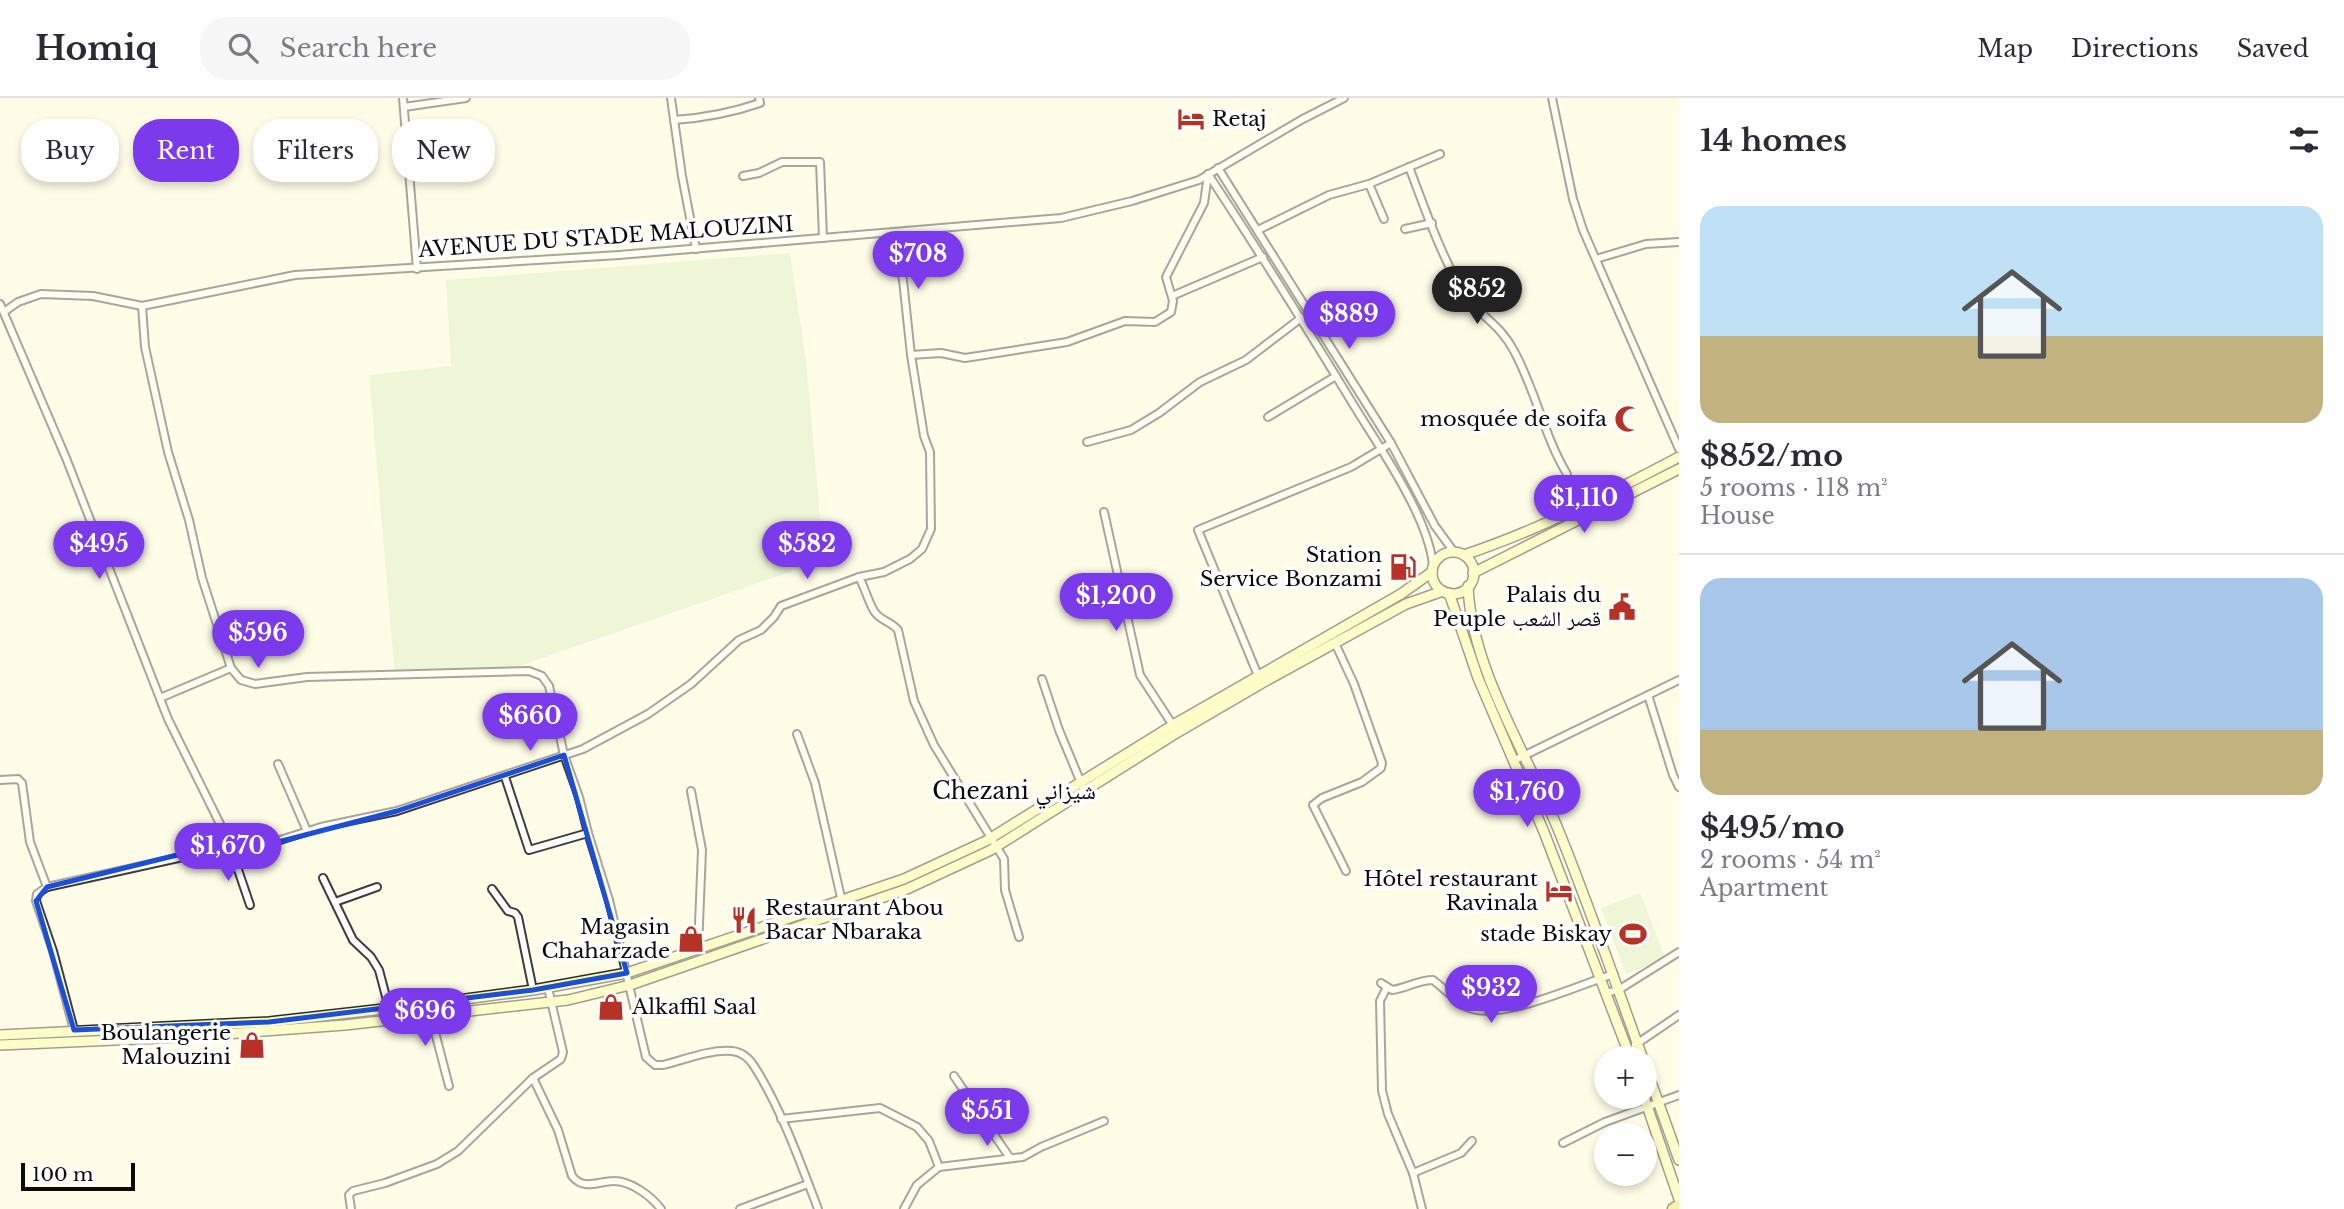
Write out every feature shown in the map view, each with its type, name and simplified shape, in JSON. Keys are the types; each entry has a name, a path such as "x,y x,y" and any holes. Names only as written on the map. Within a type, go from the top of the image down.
{"main road":[{"path":"0,1045 195,1037 345,1026 551,1002 630,985 907,889 995,841 1175,728 1401,594 1433,568 1442,555 1459,554 1531,530 1679,457"},
{"path":"1473,573 1503,555 1679,469"},
{"path":"1459,554 1471,563 1473,573 1468,586 1469,612 1490,679 1557,828 1620,989 1637,1044"},
{"path":"1433,568 1435,583 1446,592 1478,678 1544,832 1626,1046"},
{"path":"1260,679 1335,643 1406,604 1446,592 1460,592 1468,586"},
{"path":"0,1035 269,1022 548,988 627,973 904,879 995,841"},
{"path":"1657,1099 1679,1160"},
{"path":"1648,1109 1679,1199"},
{"path":"1673,1209 1679,1205"}],"street":[{"path":"403,98 417,269"},
{"path":"404,107 466,98"},
{"path":"671,98 696,249"},
{"path":"674,120 738,111 760,103 760,98"},
{"name":"AVENUE DU STADE MALOUZINI","path":"4,312 18,302 41,294 93,296 142,306 295,275 696,249 1062,218 1172,190 1210,173 1344,98"},
{"path":"1552,98 1573,199 1596,259 1679,449"},
{"path":"1258,230 1329,195 1369,184 1440,154"},
{"path":"743,176 759,173 782,162 820,162 823,238"},
{"path":"1409,167 1465,294 1477,309 1503,331 1515,352 1534,394 1546,433 1567,474"},
{"path":"1218,168 1391,443 1435,526 1459,554"},
{"path":"1210,173 1301,318 1421,520 1430,546 1433,568"},
{"path":"911,355 941,353 965,358 1067,342 1125,321 1155,322 1171,312 1173,301 1166,277 1204,203 1210,173"},
{"path":"1369,184 1384,219"},
{"path":"1405,229 1432,223"},
{"path":"232,852 255,848 307,831 397,811 583,749 648,715 691,684 739,640 761,630 781,606 859,577 884,572 922,549 931,529 930,452 924,436 911,355 903,280 891,233"},
{"path":"1596,259 1646,244 1679,242"},
{"path":"1172,296 1263,257"},
{"path":"0,303 66,458 160,698 227,838 226,843 232,852 250,905"},
{"path":"142,306 145,347 168,452 189,520 202,578 231,668 241,680 255,684 307,677 529,671 542,676 550,685 564,755 609,900 646,1057 655,1065 663,1065 715,1053 732,1051 744,1055 753,1065 781,1119 818,1209"},
{"path":"1087,442 1130,430 1159,413 1200,382 1245,360 1301,318"},
{"path":"1268,417 1336,376"},
{"path":"1260,679 1198,530 1351,467 1391,443"},
{"path":"1104,512 1139,675 1175,728"},
{"path":"859,577 874,611 882,620 892,622 898,630 914,701 934,745 1004,859 1006,890 1019,937"},
{"path":"1335,643 1354,684 1382,763 1381,768 1362,782 1314,802 1313,805 1346,871"},
{"path":"160,698 231,668"},
{"path":"1042,679 1082,786"},
{"path":"1513,761 1679,680"},
{"path":"1648,695 1679,787"},
{"path":"797,734 815,783 844,911"},
{"path":"278,764 307,831"},
{"path":"505,776 529,850 588,833"},
{"path":"0,780 18,779 23,783 30,842 47,887"},
{"path":"691,791 702,850 698,948"},
{"path":"74,1030 53,951 36,901 37,894 47,887 219,849 226,843"},
{"path":"323,878 354,940 371,957 379,970 389,1008"},
{"path":"335,902 377,887"},
{"path":"492,888 508,911 518,917 533,990"},
{"path":"1607,993 1620,989 1679,952"},
{"path":"1422,1209 1413,1172 1381,1091 1380,1001 1384,985 1392,990 1405,988 1419,980 1433,979 1466,1007 1481,1012 1517,1008 1614,974"},
{"path":"351,1209 348,1200 352,1191 385,1183 437,1164 458,1151 533,1078 561,1059 563,1052 548,988"},
{"path":"428,1004 449,1086"},
{"path":"1632,1046 1679,1015"},
{"path":"954,1076 1010,1158"},
{"path":"533,1078 558,1130 572,1176 577,1182 584,1185 614,1181 626,1183 643,1192 661,1209"},
{"path":"1658,1102 1679,1095"},
{"path":"781,1119 880,1108 917,1127 929,1141 939,1167"},
{"path":"1563,1143 1631,1109"},
{"path":"904,1209 917,1185 939,1167 1023,1157 1104,1121"},
{"path":"1413,1172 1461,1153 1472,1141"},
{"path":"740,1209 808,1184"}],"highlighted area":[{"path":"564,755 627,973 533,990 269,1022 74,1030 36,901 47,887 226,843 232,852 255,848 397,811"}],"green space":[{"path":"790,253 806,361 824,560 508,670 395,676 369,375 451,366 446,280"},
{"name":"stade Biskay","path":"1640,893 1666,959 1626,974 1601,908"}],"place":[{"name":"Retaj","path":"1191,119"},
{"name":"mosquée de soifa","path":"1628,419"},
{"name":"Station Service Bonzami","path":"1403,567"},
{"name":"Palais du Peuple قصر الشعب","path":"1622,607"},
{"name":"Hôtel restaurant Ravinala","path":"1559,891"},
{"name":"Restaurant Abou Bacar Nbaraka","path":"744,920"},
{"name":"stade Biskay","path":"1633,934"},
{"name":"Magasin Chaharzade","path":"691,939"},
{"name":"Alkaffil Saal","path":"611,1007"},
{"name":"Boulangerie Malouzini","path":"252,1045"}],"district":[{"name":"Chezani شيزاني","path":"1014,791"}]}
